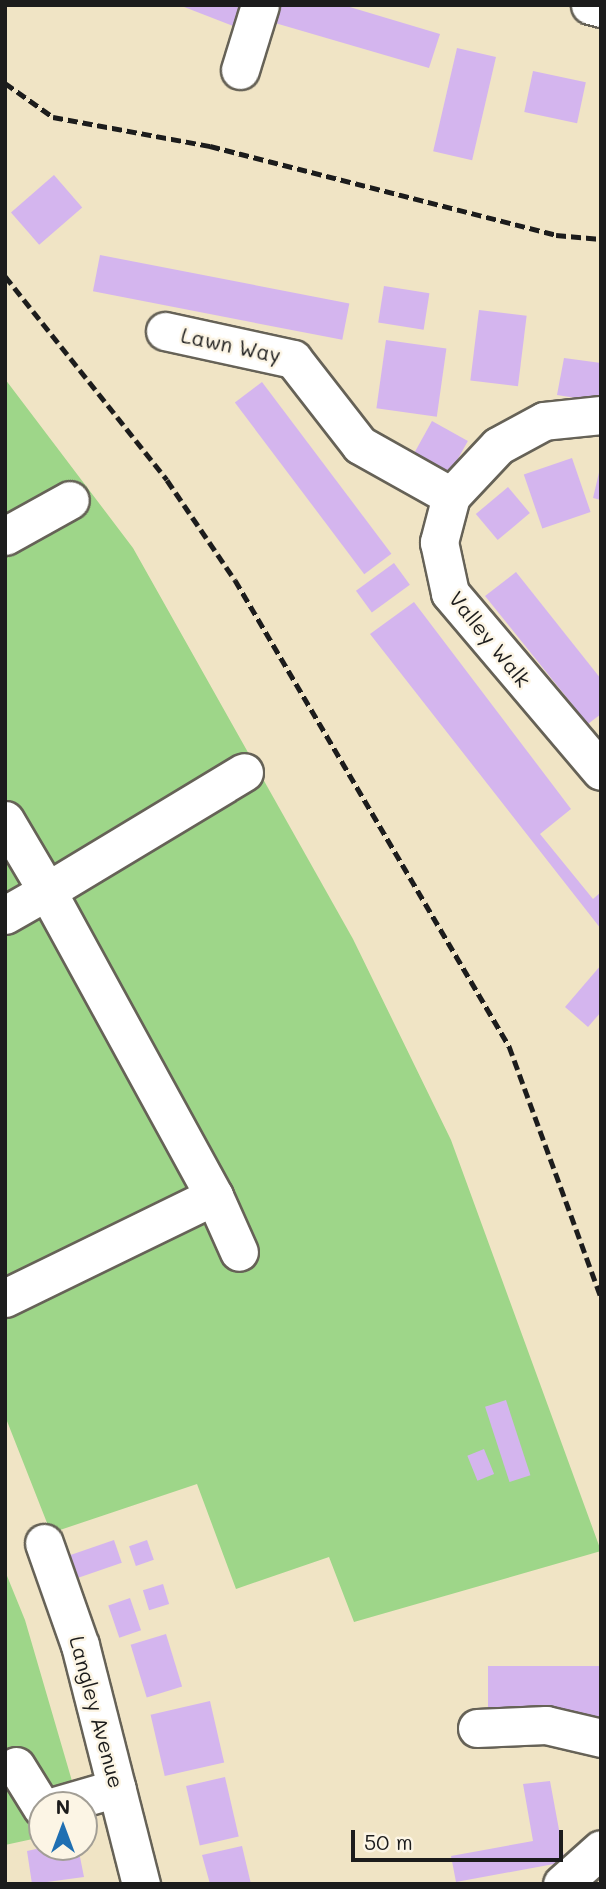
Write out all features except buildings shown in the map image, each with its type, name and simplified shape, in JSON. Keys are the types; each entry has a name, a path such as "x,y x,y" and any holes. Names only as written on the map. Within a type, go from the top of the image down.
{"street":[{"path":"240,70 260,5"},
{"path":"590,5 601,8"},
{"name":"Lawn Way","path":"164,331 293,359 360,445 451,496"},
{"name":"Valley Walk","path":"601,415 564,417 526,428 498,446 451,496 439,542 450,593 601,771"},
{"path":"5,536 69,500"},
{"path":"5,915 244,772"},
{"path":"5,820 47,891 214,1196 239,1252"},
{"path":"5,1298 214,1196"},
{"name":"Langley Avenue","path":"44,1543 80,1645 141,1884"},
{"path":"477,1728 546,1725 601,1738"},
{"path":"16,1766 31,1791"},
{"path":"98,1793 117,1788"},
{"path":"562,1884 601,1849"}],"green space":[{"path":"5,379 133,548 353,939 451,1140 601,1551 354,1622 329,1557 236,1589 197,1484 51,1533 5,1416"},
{"path":"5,1571 25,1620 75,1791 28,1791 28,1840 5,1845"}],"railway":[{"path":"5,83 53,117 210,146 556,235 601,239"},
{"path":"5,276 167,480 235,580 509,1046 601,1297"}]}
